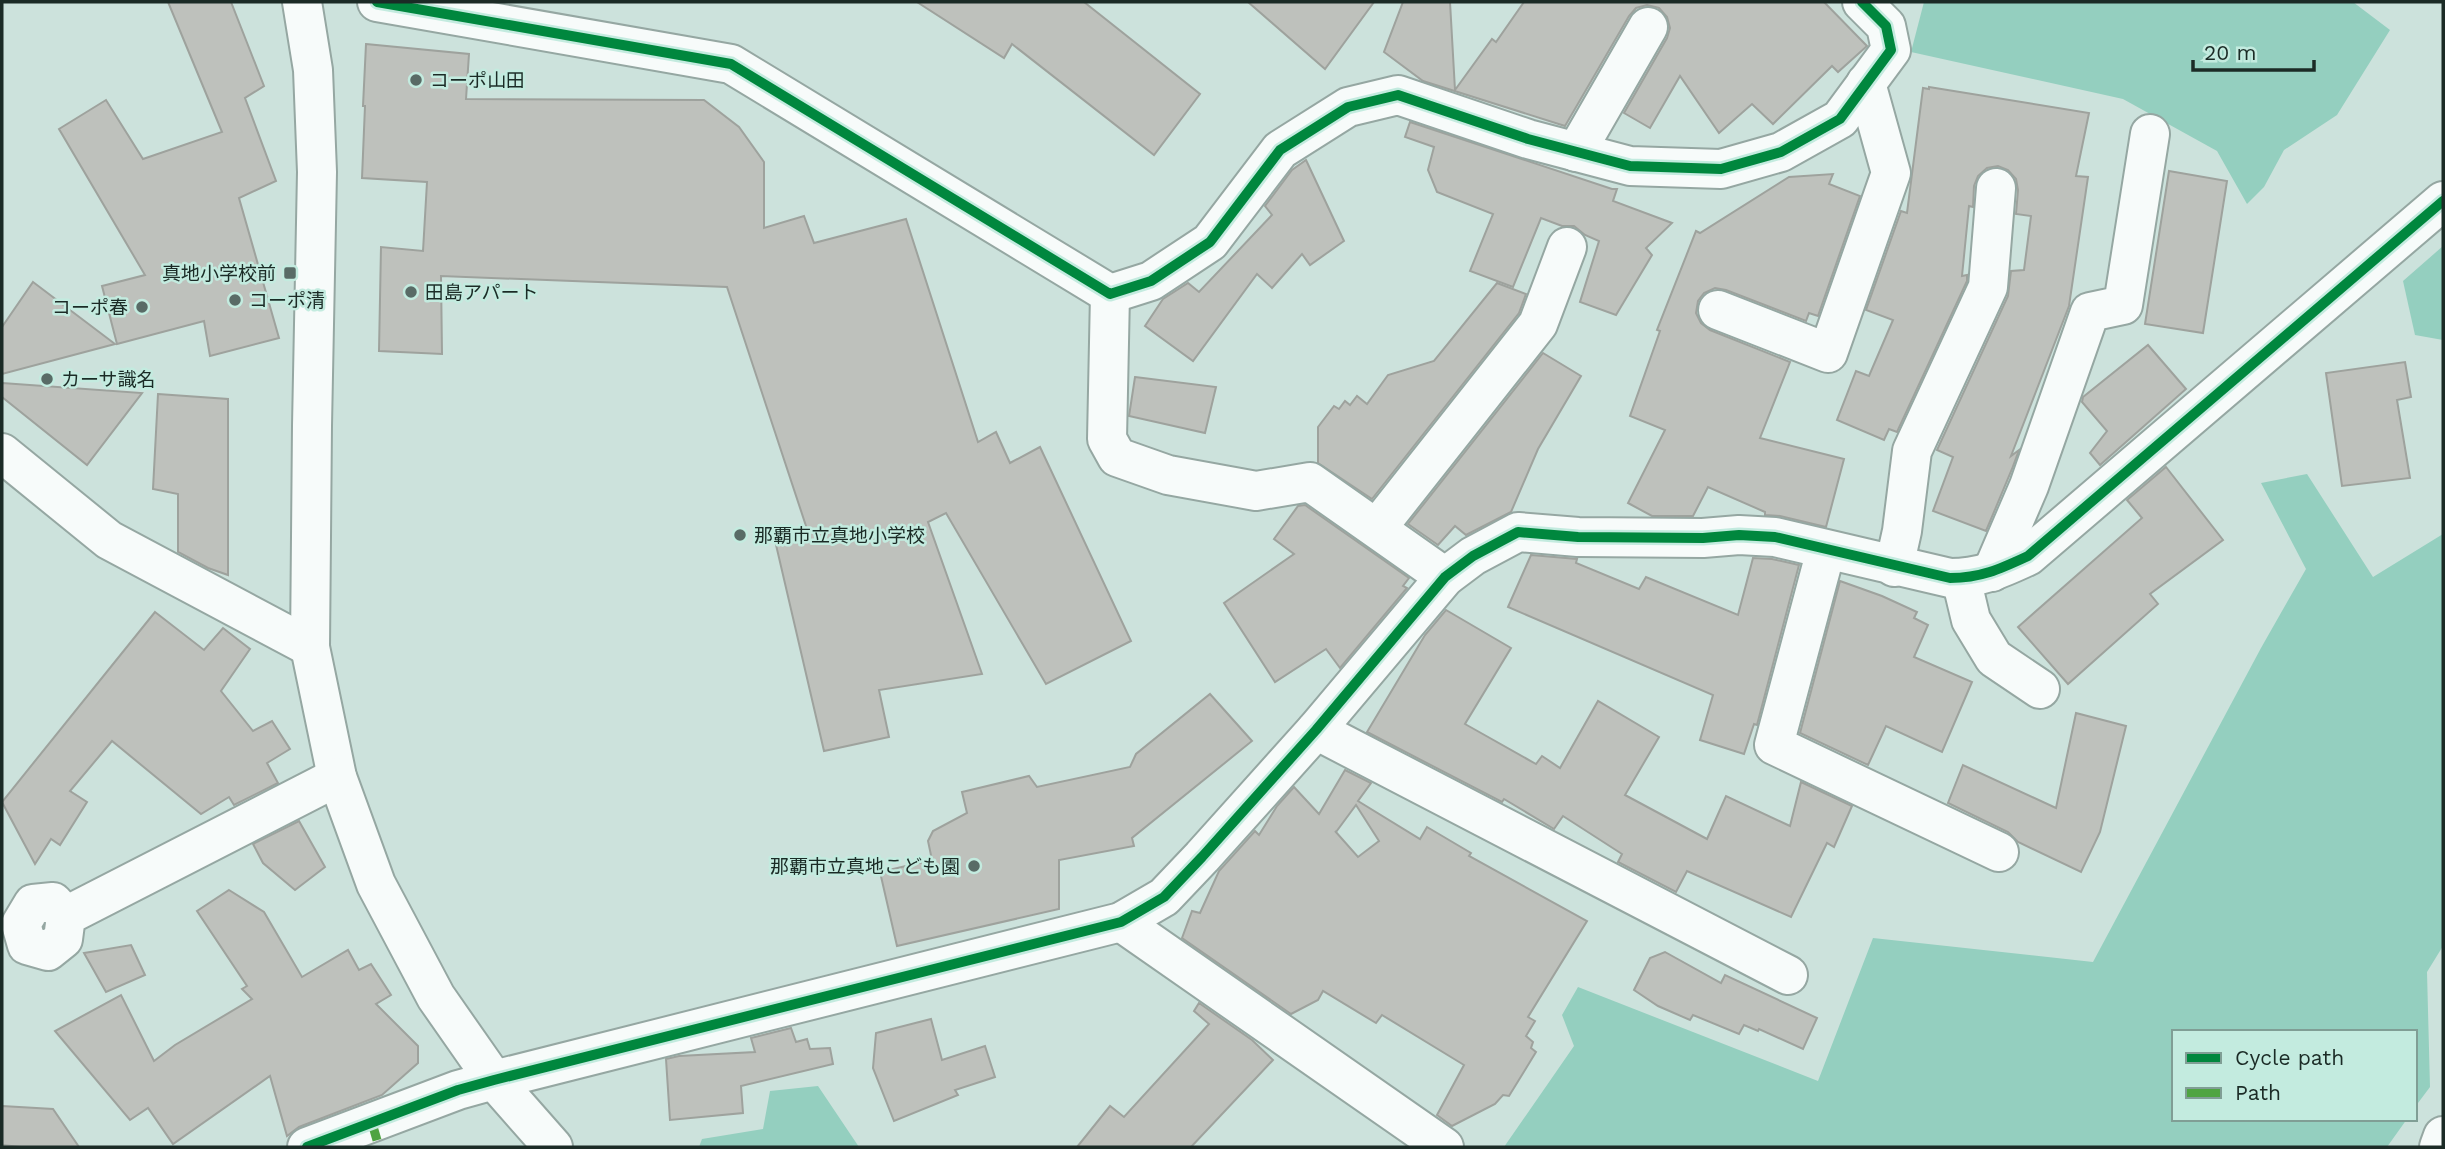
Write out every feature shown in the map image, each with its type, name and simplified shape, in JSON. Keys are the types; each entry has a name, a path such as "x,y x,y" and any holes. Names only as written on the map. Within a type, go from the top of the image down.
{"street":[{"path":"302,2 313,70 317,172 310,647 337,777 376,884 436,997 494,1080 553,1147"},
{"path":"377,2 731,64 1110,294 1151,281 1210,242 1280,150 1348,107 1398,96 1528,139 1630,166 1721,169 1781,152 1840,119 1891,50 1886,26 1862,2"},
{"path":"1576,152 1648,27"},
{"path":"1718,310 1828,353 1891,173 1866,83"},
{"path":"2040,689 1994,658 1971,620 1977,575 2029,486 2090,312 2123,305 2150,134"},
{"path":"1894,567 1902,531 1912,451 1988,287 1996,188"},
{"path":"307,1147 458,1090 494,1080 1121,922 1164,897 1316,730 1446,576 1473,556 1518,532 1578,537 1775,537 1940,577 1977,575 2028,556 2443,201"},
{"path":"1377,528 1538,324 1567,247"},
{"path":"1110,294 1107,439 1117,457 1168,475 1256,491 1310,482 1446,576"},
{"path":"2,453 109,540 310,647"},
{"path":"1826,550 1774,745 1999,852"},
{"path":"1316,730 1788,975"},
{"path":"66,916 337,777"},
{"path":"1121,922 1444,1147"},
{"path":"2439,1147 2443,1136"}],"green space":[{"path":"1924,2 2353,2 2390,30 2337,115 2284,150 2264,187 2247,204 2217,151 2123,99 1911,52"},
{"path":"2443,246 2443,340 2415,335 2403,281"},
{"path":"2307,474 2373,577 2443,534 2443,946 2427,972 2430,1087 2417,1104 2417,1030 2172,1030 2172,1121 2406,1121 2387,1147 1504,1147 1574,1046 1562,1015 1578,987 1818,1081 1873,938 2093,962 2306,569 2261,483"},
{"path":"818,1086 859,1147 699,1147 702,1139 763,1129 770,1091"}],"building":[{"path":"168,2 231,2 264,86 245,98 276,181 239,198 279,338 210,356 204,321 117,344 102,286 145,275 59,129 106,100 143,159 222,132"},
{"path":"917,2 1084,2 1200,94 1154,155 1012,44 1004,58"},
{"path":"1248,2 1374,2 1325,69"},
{"path":"1403,2 1450,2 1455,90 1492,39 1496,42 1524,2 1824,2 1867,46 1838,72 1832,66 1773,124 1752,104 1719,133 1680,76 1650,128 1624,113 1667,38 1670,28 1667,17 1659,8 1647,5 1636,8 1629,16 1565,126 1423,81 1384,52"},
{"path":"366,44 469,54 466,99 704,100 739,127 764,162 764,228 804,216 814,243 906,219 978,442 996,432 1010,463 1040,447 1131,641 1046,684 946,513 928,522 982,674 879,690 889,737 824,751 773,532 807,529 727,287 441,276 442,354 379,351 381,247 423,251 427,182 362,178"},
{"path":"1923,88 2089,113 2076,176 2088,177 2069,306 2011,456 2019,450 2012,469 1986,531 1933,511 1953,457 1937,450 2008,296 2011,271 2024,270 2031,216 2016,214 2016,179 2008,170 1998,166 1987,168 1978,176 1974,186 1973,207 1969,206 1962,276 1967,275 1967,281 1897,432 1889,429 1884,440 1837,420 1856,371 1869,376 1893,320 1866,310 1901,211 1907,213"},
{"path":"1410,122 1617,189 1613,201 1672,223 1646,248 1652,255 1616,315 1580,302 1599,241 1574,226 1562,226 1541,218 1513,287 1470,271 1493,214 1437,192 1428,170 1434,147 1405,137"},
{"path":"1306,160 1344,241 1310,265 1302,254 1272,288 1257,274 1193,361 1145,326 1163,299 1188,283 1199,292 1272,215 1265,206 1292,170"},
{"path":"2169,171 2227,181 2203,333 2145,324"},
{"path":"1833,174 1829,184 1860,196 1818,316 1809,313 1806,321 1715,288 1704,293 1698,301 1696,313 1701,323 1710,330 1790,362 1760,438 1844,459 1826,527 1765,515 1765,512 1708,487 1693,516 1652,516 1628,503 1665,430 1630,416 1660,331 1657,330 1696,231 1700,233 1789,177"},
{"path":"33,282 115,344 2,374 2,327"},
{"path":"1497,283 1526,294 1519,313 1372,499 1318,463 1318,427 1334,406 1339,409 1345,401 1350,405 1357,396 1367,404 1388,375 1434,361"},
{"path":"2148,345 2186,389 2100,465 2090,453 2107,431 2082,402 2083,397"},
{"path":"1543,353 1581,376 1538,449 1511,512 1466,535 1455,526 1438,545 1408,524"},
{"path":"2405,362 2411,397 2397,400 2410,478 2342,486 2326,373"},
{"path":"1135,377 1216,387 1205,433 1129,416"},
{"path":"2,383 142,393 87,465 2,397"},
{"path":"158,394 228,399 228,575 178,552 178,494 153,489"},
{"path":"2166,467 2223,540 2150,594 2158,604 2068,684 2018,627 2142,518 2127,500"},
{"path":"1305,505 1409,578 1403,586 1407,588 1340,668 1326,649 1275,682 1224,603 1294,554 1274,539 1298,506"},
{"path":"1531,555 1577,559 1576,563 1639,589 1646,577 1738,615 1753,558 1799,565 1757,725 1754,724 1744,754 1700,740 1713,695 1508,607"},
{"path":"1840,581 1917,612 1914,618 1928,625 1914,657 1972,682 1942,752 1886,726 1868,765 1800,733"},
{"path":"1446,610 1511,648 1465,724 1536,764 1542,756 1560,768 1598,701 1659,737 1625,795 1707,839 1726,796 1790,826 1801,782 1852,806 1834,847 1827,843 1791,917 1687,871 1676,892 1618,862 1622,854 1563,816 1554,829 1504,799 1502,802 1367,732 1425,635"},
{"path":"155,612 204,650 223,628 250,649 221,691 253,731 272,721 290,749 267,763 278,783 234,805 229,797 201,814 112,741 70,791 87,802 60,845 51,839 35,864 2,802"},
{"path":"1210,694 1252,741 1132,838 1134,846 1059,860 1059,909 897,946 880,872 932,860 928,841 933,831 967,813 962,792 1029,776 1037,787 1130,767 1136,754"},
{"path":"2076,713 2126,726 2100,832 2081,872 2018,842 2008,832 1948,803 1963,765 2056,808"},
{"path":"1345,770 1371,783 1358,801 1420,839 1427,827 1471,853 1469,856 1587,921 1528,1017 1535,1021 1526,1036 1533,1042 1531,1048 1536,1052 1509,1096 1503,1095 1495,1104 1452,1126 1437,1115 1464,1065 1382,1015 1376,1023 1323,991 1318,1000 1291,1014 1182,938 1192,911 1200,913 1219,871 1255,831 1259,835 1277,806 1294,787 1319,814","holes":["1356,805 1379,841 1358,857 1335,831"]},
{"path":"299,821 325,867 295,890 263,863 253,844"},
{"path":"229,890 264,912 302,977 348,950 359,970 371,964 391,995 376,1004 418,1046 418,1063 382,1095 299,1127 287,1136 270,1076 173,1144 148,1108 130,1120 55,1031 121,995 154,1061 175,1045 252,999 242,989 247,986 197,911"},
{"path":"131,945 145,975 106,992 84,953"},
{"path":"1665,952 1721,983 1725,975 1817,1018 1803,1049 1744,1025 1739,1034 1693,1015 1690,1020 1658,1006 1634,990 1650,958"},
{"path":"1199,1003 1252,1040 1273,1060 1191,1147 1077,1147 1110,1106 1124,1117 1209,1024 1194,1011"},
{"path":"931,1019 942,1060 985,1046 995,1077 955,1090 958,1095 894,1121 873,1068 876,1033"},
{"path":"791,1028 796,1042 807,1039 810,1049 830,1048 833,1064 741,1086 743,1113 670,1120 666,1059 755,1052 751,1038"},
{"path":"2,1106 53,1109 79,1147 2,1145"}],"marked path":[{"path":"372,1123 379,1147"}],"cycle path":[{"path":"377,2 731,64 1110,294 1151,281 1210,242 1280,150 1348,107 1398,95 1528,139 1630,166 1721,169 1781,152 1840,119 1891,50 1886,26 1862,2"},
{"path":"307,1147 458,1090 494,1080 1121,922 1164,897 1202,857 1316,730 1445,577 1473,556 1518,532 1578,537 1775,537 1950,578 1990,572 2008,565 2028,556 2443,201"}],"place":[{"name":"コーポ山田","path":"416,80"},
{"name":"真地小学校前","path":"290,273"},
{"name":"田島アパート","path":"411,292"},
{"name":"コーポ清","path":"235,300"},
{"name":"コーポ春","path":"142,307"},
{"name":"カーサ識名","path":"47,379"},
{"name":"那覇市立真地小学校","path":"740,535"},
{"name":"那覇市立真地こども園","path":"974,866"}]}
